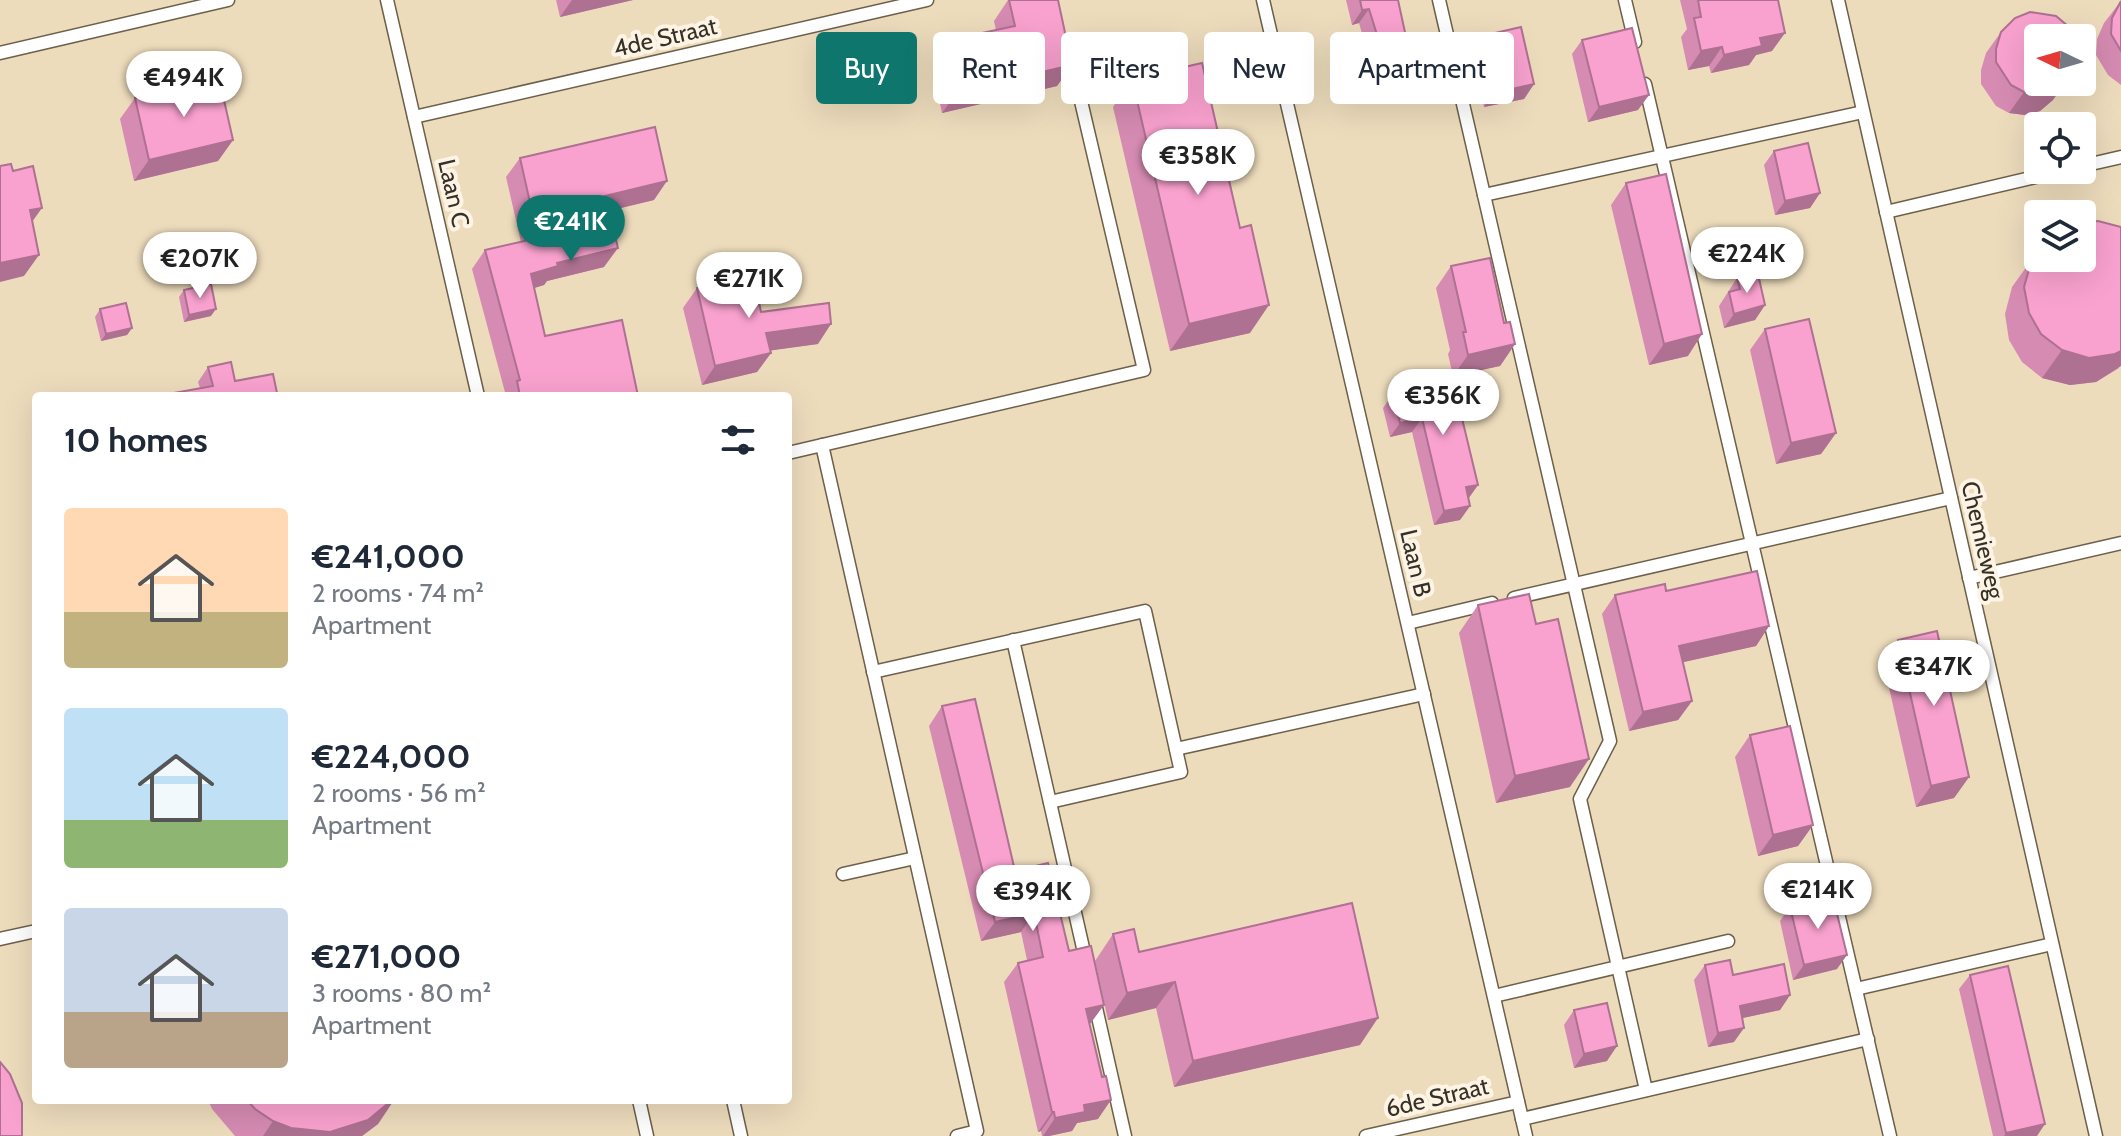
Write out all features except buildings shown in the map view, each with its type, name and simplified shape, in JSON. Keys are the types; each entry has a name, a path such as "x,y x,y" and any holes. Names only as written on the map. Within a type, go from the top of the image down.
{"lane":[{"path":"0,53 228,0"},
{"name":"Laan C","path":"387,0 477,392"},
{"name":"4de Straat","path":"414,117 927,0"},
{"name":"Laan B","path":"1265,0 1526,1136"},
{"path":"1439,0 1610,741 1580,799 1646,1090"},
{"path":"1625,0 1638,57"},
{"name":"Chemieweg","path":"1838,0 2096,1136"},
{"path":"792,452 1144,370 1064,31"},
{"path":"1642,71 1890,1136"},
{"path":"1484,195 1863,112"},
{"path":"2096,163 2121,157"},
{"path":"1886,212 2024,180"},
{"path":"822,445 977,1131 957,1136"},
{"path":"1408,623 1951,498"},
{"path":"1969,578 2121,543"},
{"path":"873,672 1145,611 1181,772 1050,802"},
{"path":"1013,640 1087,969"},
{"path":"1176,749 1424,694"},
{"path":"843,874 915,858"},
{"path":"0,939 32,932"},
{"path":"1494,996 1728,941"},
{"path":"1856,989 2052,944"},
{"path":"1091,984 1125,1136"},
{"path":"1522,1119 1868,1039"},
{"name":"6de Straat","path":"1366,1136 1518,1102"},
{"path":"640,1104 647,1136"},
{"path":"734,1104 741,1136"}],"shaded area":[{"path":"0,0 2121,0 2121,1136 0,1136"}]}
